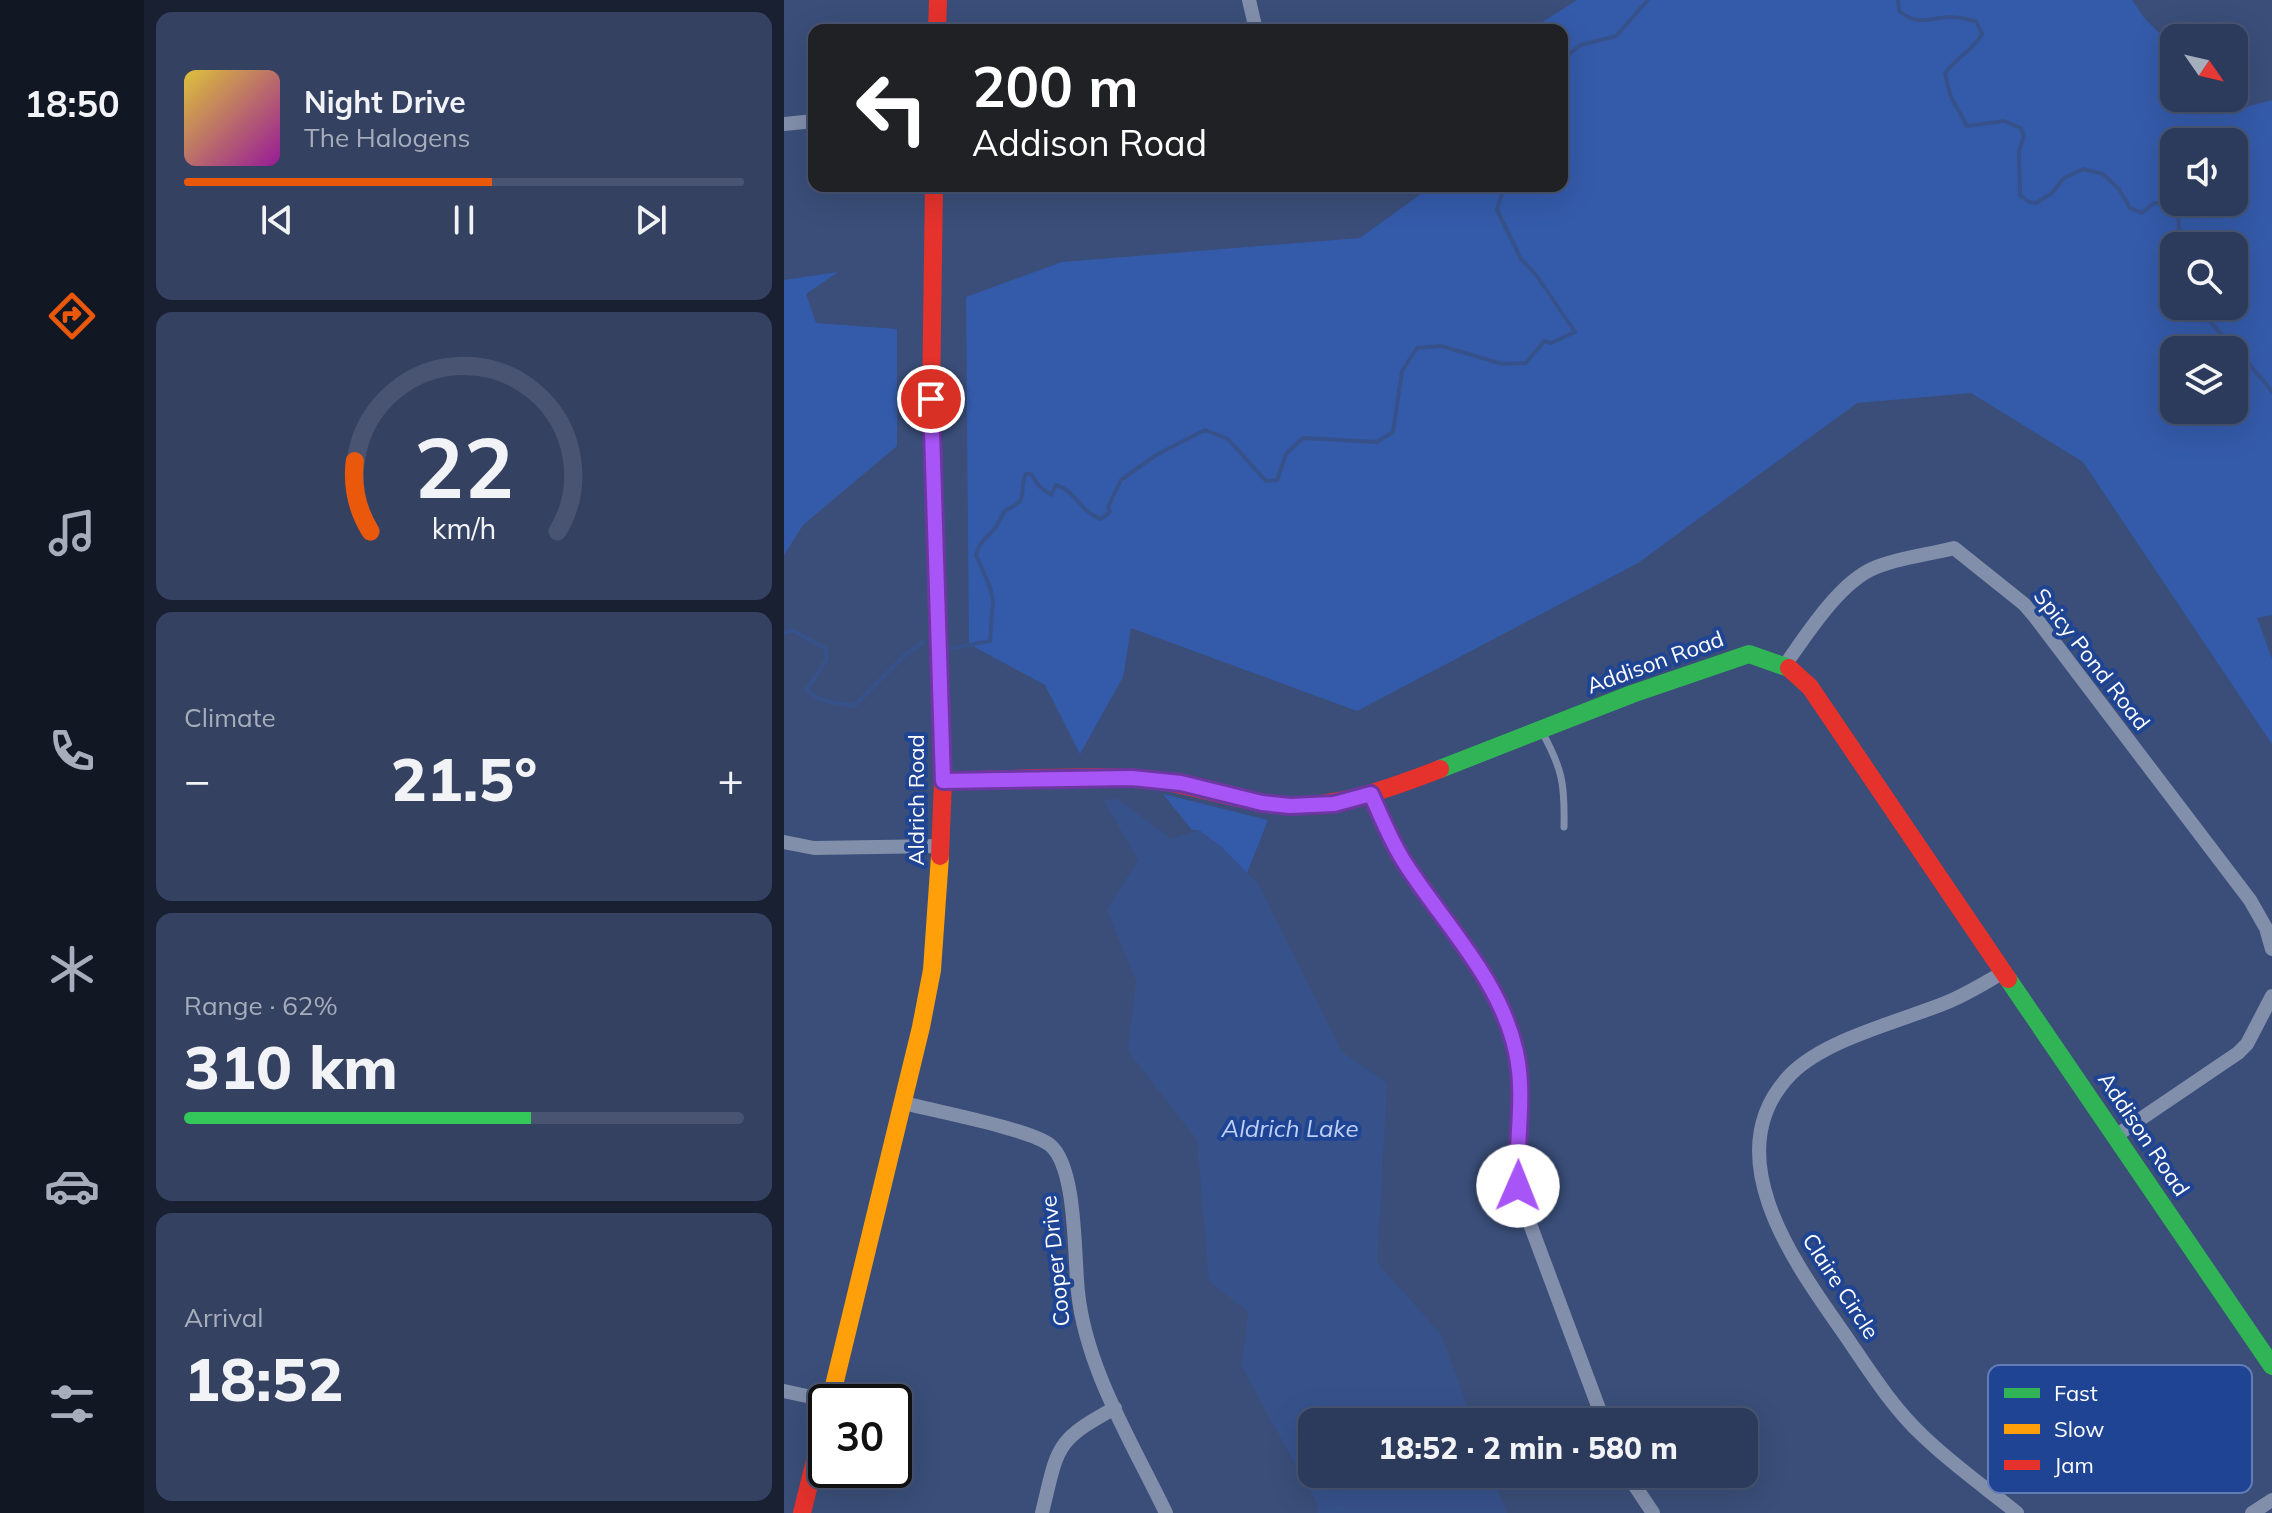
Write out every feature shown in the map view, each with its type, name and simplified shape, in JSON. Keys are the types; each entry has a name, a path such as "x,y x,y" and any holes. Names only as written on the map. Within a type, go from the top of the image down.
{"street":[{"path":"937,24 938,0"},
{"path":"1249,0 1255,24"},
{"path":"784,124 808,122"},
{"name":"Aldrich Road","path":"834,1384 904,1103 932,970 938,912 943,781 931,399 934,192"},
{"name":"Spicy Pond Road","path":"1785,665 1836,598 1857,578 1883,565 1954,548 2013,595 2035,617 2250,900 2266,928 2272,949"},
{"name":"Addison Road","path":"943,781 1132,778 1181,783 1262,803 1290,806 1334,804 1371,794 1730,659 1749,654 1785,665 1810,687 2272,1366"},
{"path":"1371,794 1403,859 1487,981 1508,1022 1521,1083 1516,1168 1521,1200 1599,1408"},
{"path":"784,842 814,848 940,846"},
{"name":"Claire Circle","path":"1988,1489 1922,1436 1890,1399 1791,1254 1767,1198 1759,1161 1761,1133 1769,1106 1784,1082 1802,1064 1833,1046 1953,1000 2004,972"},
{"path":"2117,1135 2238,1053 2247,1044 2272,996"},
{"name":"Cooper Drive","path":"904,1103 1038,1137 1060,1155 1068,1175 1082,1327 1115,1408 1166,1513"},
{"path":"784,1391 808,1397"},
{"path":"1042,1513 1059,1449 1080,1427 1115,1408"},
{"path":"802,1513 808,1488"},
{"path":"1636,1488 1653,1513"},
{"name":"Claire Circle","path":"1992,1493 2017,1513"},
{"path":"2252,1513 2272,1500"}],"lane":[{"path":"1540,730 1559,763 1564,791 1564,827"}],"shaded area":[{"path":"1577,0 2132,0 2160,33 2160,112 2248,112 2248,107 2272,100 2272,615 2257,618 2272,659 2272,744 2083,462 1971,393 1857,403 1638,563 1357,711 1131,628 1123,677 1080,754 1045,685 969,644 966,297 1062,262 1360,238 1424,192 1568,192 1568,24 1539,24"},
{"path":"838,272 806,294 816,323 897,329 897,446 803,525 784,555 784,280"},
{"path":"1163,794 1268,820 1247,873 1199,830 1192,830"}],"water":[{"name":"Aldrich Lake","path":"1116,798 1172,839 1199,830 1222,847 1259,885 1341,1051 1387,1083 1377,1262 1441,1335 1468,1408 1298,1408 1298,1469 1242,1367 1248,1312 1209,1281 1197,1140 1128,1051 1136,981 1107,910 1138,860 1104,801"},
{"name":"Aldrich Lake","path":"1308,1488 1497,1488 1507,1513 1317,1513 1318,1506"}],"waterway":[{"path":"1568,55 1581,45 1616,36 1648,0"},
{"path":"1898,0 1899,11 1912,19 1952,17 1976,21 1982,34 1945,74 1951,97 1967,126 2004,121 2021,128 2024,136 2019,151 2020,195 2036,203 2051,194 2064,178 2083,169 2103,174 2119,189 2130,208 2142,213 2154,203 2177,205 2179,232"},
{"path":"948,649 990,641 993,601 976,555 981,543 1005,511 1019,502 1026,474 1031,474 1039,486 1051,495 1056,485 1063,488 1088,512 1101,519 1110,512 1108,507 1121,480 1156,455 1205,430 1228,439 1266,481 1277,480 1286,454 1303,438 1377,442 1393,432 1402,371 1417,348 1442,346 1502,364 1526,363 1544,341 1551,343 1575,332 1537,276 1521,259 1497,210 1502,192"},
{"path":"2209,320 2272,392"},
{"path":"784,633 792,630 825,648 827,659 807,689 816,697 854,706 906,654 923,642"}],"traffic: fast":[{"path":"1440,769 1632,694 1749,654 1789,668"},
{"path":"2008,979 2272,1366"}],"traffic: slow":[{"path":"834,1384 921,1027 932,970 940,856"}],"traffic: jam":[{"path":"937,24 938,0"},
{"path":"934,192 931,399 943,781 940,856"},
{"path":"1789,668 1810,687 2008,979"},
{"path":"943,781 1132,778 1263,803 1309,805 1375,792 1440,769"},
{"path":"802,1513 808,1488"}],"route":[{"path":"931,399 943,781 1132,778 1181,783 1262,803 1290,806 1334,804 1371,794 1403,859 1487,981 1508,1022 1521,1083 1516,1168 1518,1186"}]}
